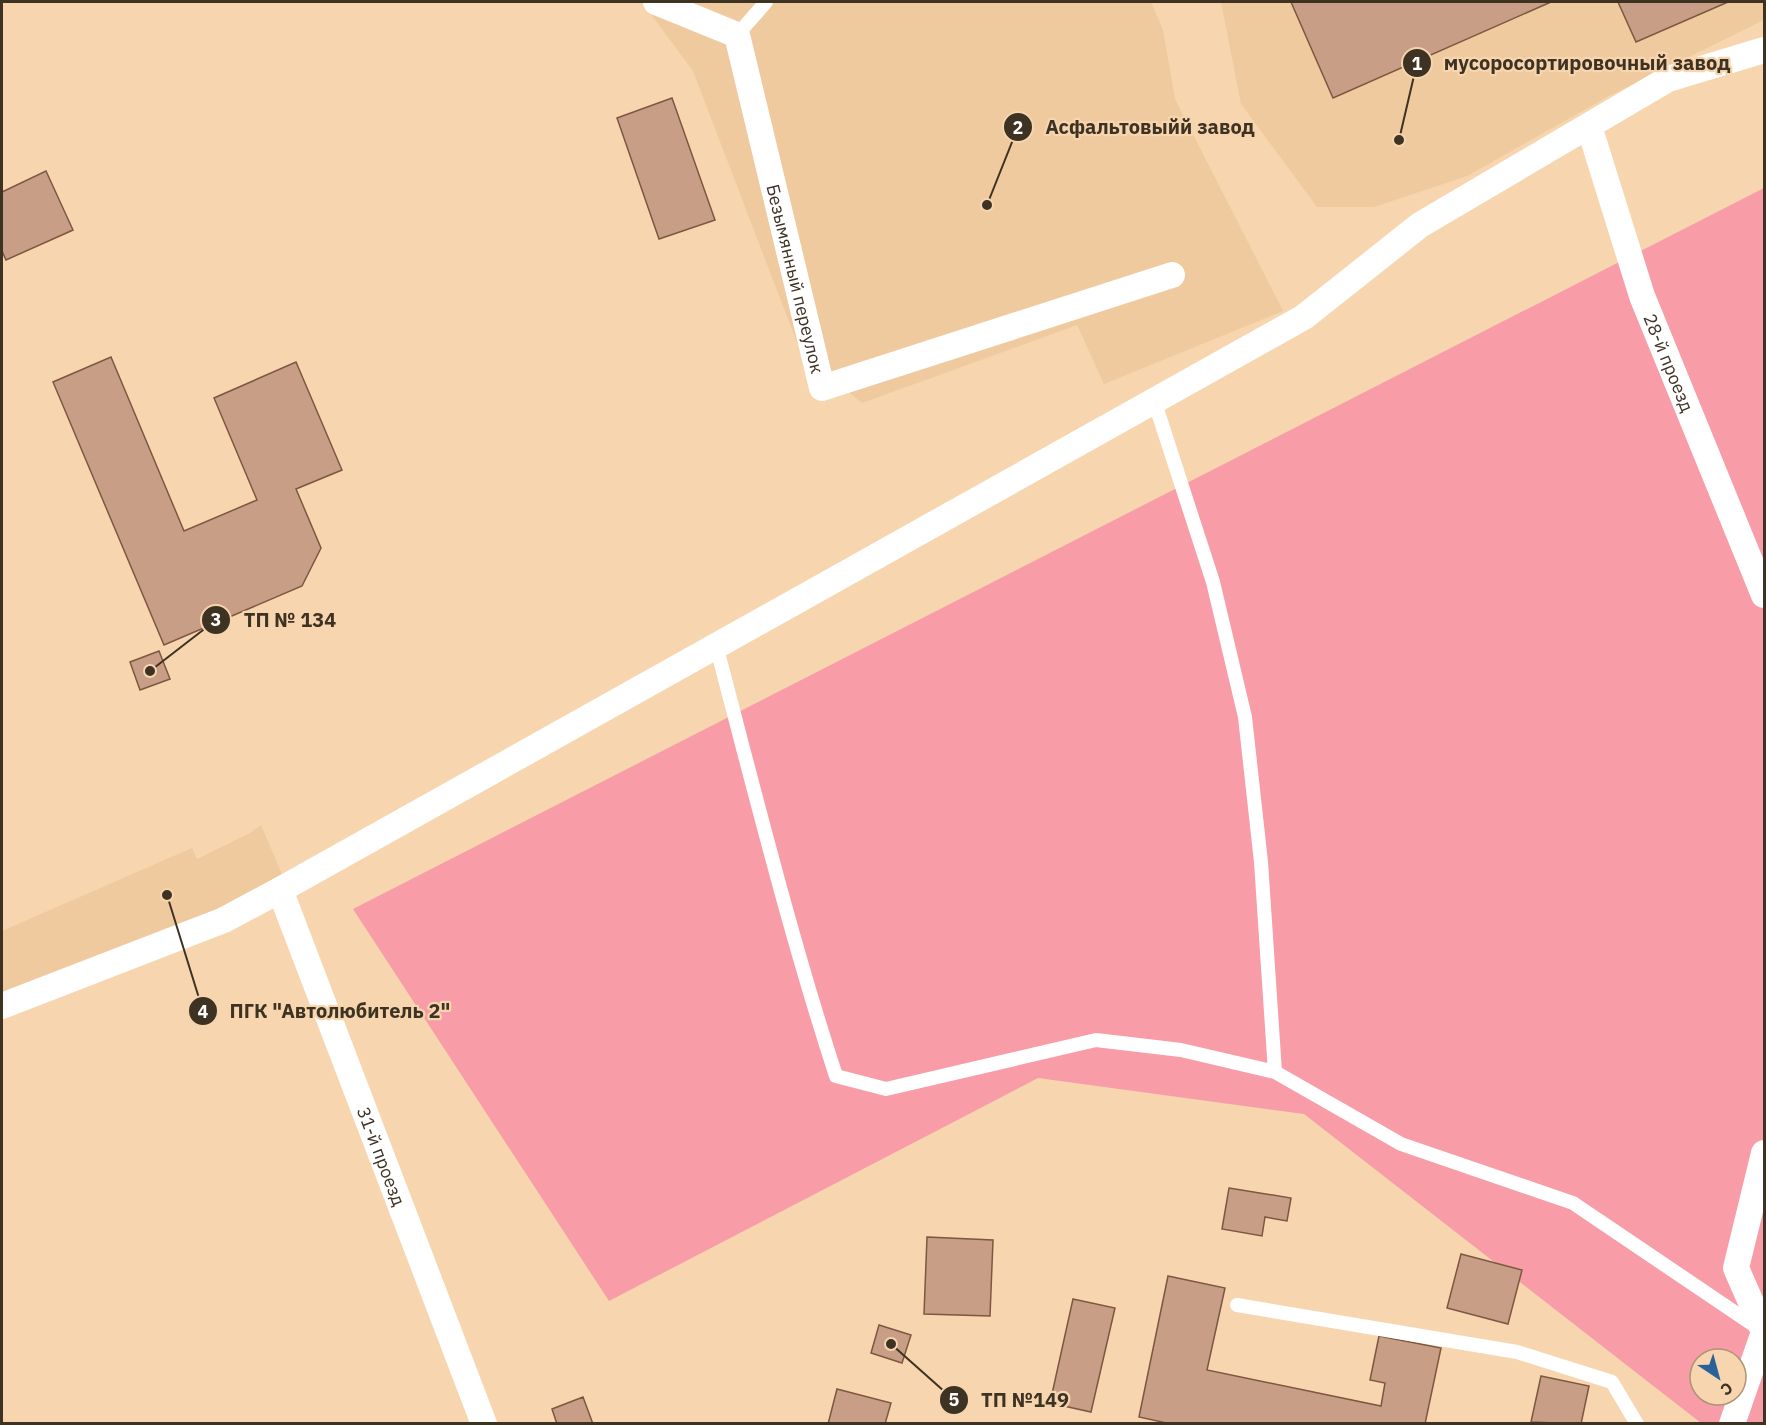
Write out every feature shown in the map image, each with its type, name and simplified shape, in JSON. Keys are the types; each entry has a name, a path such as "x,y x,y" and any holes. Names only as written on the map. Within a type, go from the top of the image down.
{"street":[{"path":"656,2 737,35"},
{"name":"Безымянный переулок","path":"737,35 822,388 1172,275"},
{"path":"2,1006 224,920 280,890 1304,317 1420,225 1668,79 1764,50"},
{"name":"28-й проезд","path":"1589,126 1642,296 1764,595"},
{"name":"31-й проезд","path":"280,890 484,1424"},
{"path":"1732,1424 1764,1332 1736,1268 1764,1153"}],"lane":[{"path":"737,35 766,2"},
{"path":"1154,400 1213,582 1245,717 1261,862 1275,1072"},
{"path":"716,645 764,826 836,1076 886,1089 1096,1040 1181,1050 1275,1072 1401,1144 1573,1203 1764,1332"},
{"path":"1237,1305 1516,1352 1612,1382 1637,1424"}],"shaded area":[{"path":"650,2 1151,2 1163,30 1175,99 1283,311 1104,384 1077,325 862,403 801,353 693,71 650,13"},
{"path":"1221,2 1764,2 1764,20 1609,96 1467,176 1374,207 1317,207 1241,104"},
{"path":"1764,188 1764,1423 1701,1423 1304,1114 1038,1078 609,1301 353,909"},
{"path":"261,825 283,877 219,914 2,999 2,931 192,848 197,859 250,833"}],"building":[{"path":"1291,2 1551,2 1333,98"},
{"path":"1618,2 1728,2 1636,42"},
{"path":"672,98 715,220 659,239 617,118"},
{"path":"46,171 73,230 6,260 2,251 2,192"},
{"path":"111,357 184,531 257,500 214,398 296,362 342,470 296,489 321,548 302,586 164,645 53,382"},
{"path":"159,651 170,679 140,690 130,662"},
{"path":"1229,1188 1291,1198 1287,1221 1265,1217 1262,1236 1222,1229"},
{"path":"927,1237 993,1240 990,1316 924,1314"},
{"path":"1461,1254 1522,1270 1508,1324 1447,1308"},
{"path":"1168,1276 1225,1288 1207,1370 1381,1406 1385,1383 1370,1380 1379,1336 1441,1348 1425,1424 1171,1424 1139,1417"},
{"path":"1073,1299 1115,1308 1091,1412 1050,1403"},
{"path":"879,1325 911,1335 902,1363 871,1353"},
{"path":"1541,1376 1589,1386 1581,1424 1531,1422"},
{"path":"837,1389 891,1403 885,1424 828,1424"},
{"path":"583,1397 593,1424 557,1424 552,1409"}],"place":[{"name":"мусоросортировочный завод","path":"1399,140"},
{"name":"Асфальтовыйй завод","path":"987,205"},
{"name":"ТП № 134","path":"150,671"},
{"name":"ПГК \"Автолюбитель 2\"","path":"167,895"},
{"name":"ТП №149","path":"891,1344"}]}
